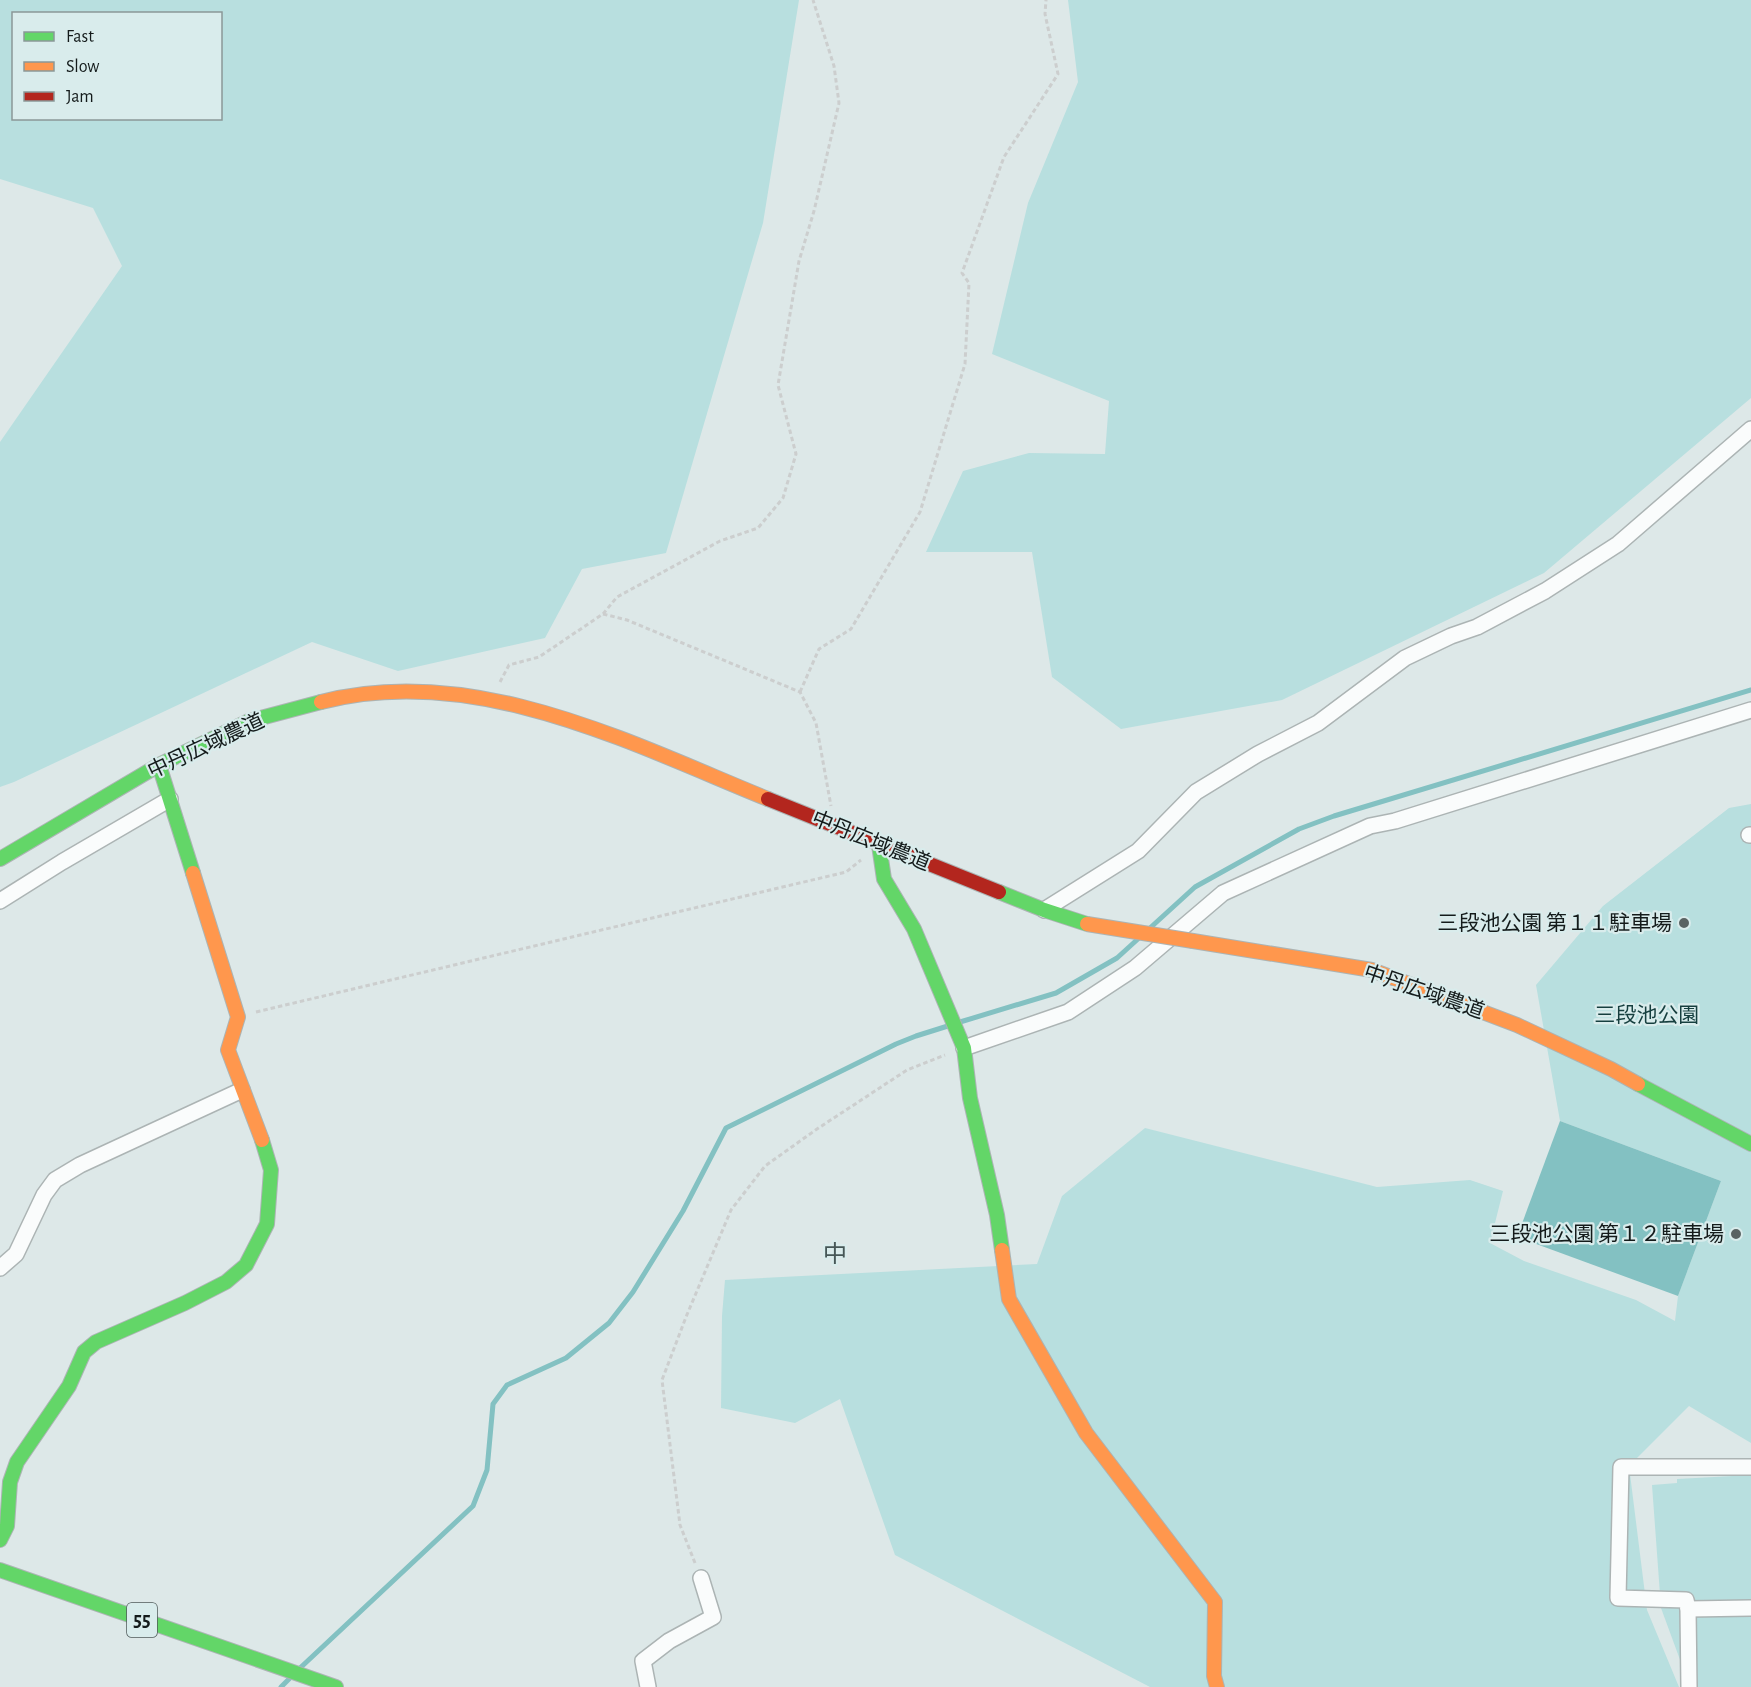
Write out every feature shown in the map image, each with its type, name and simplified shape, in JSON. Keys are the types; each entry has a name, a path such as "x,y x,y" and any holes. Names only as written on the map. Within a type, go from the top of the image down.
{"street":[{"path":"1044,910 1138,850 1196,792 1258,754 1318,723 1405,658 1451,636 1477,627 1545,591 1618,544 1751,429"},
{"name":"中丹広域農道","path":"0,859 159,765 249,721 340,697 388,691 440,693 491,699 550,714 621,739 879,845 1044,910 1087,924 1371,970 1517,1025 1611,1069 1751,1144"},
{"path":"964,1048 1068,1012 1135,968 1223,893 1370,826 1395,821 1751,710"},
{"path":"0,1540 7,1526 10,1482 17,1462 69,1386 84,1352 96,1342 185,1303 226,1282 246,1265 267,1224 271,1170 228,1050 238,1017 159,765"},
{"path":"0,900 170,798"},
{"path":"879,845 884,879 914,929 964,1048 970,1098 997,1215 1009,1299 1086,1433 1215,1602 1214,1676 1217,1687"},
{"path":"0,1268 16,1254 44,1195 55,1180 80,1165 242,1090"},
{"path":"1689,1687 1686,1600 1618,1598 1621,1467 1751,1467"},
{"name":"55","path":"0,1570 336,1687"},
{"path":"648,1687 643,1661 669,1641 713,1617 701,1578"},
{"path":"1688,1609 1751,1608"}],"path":[{"path":"491,699 509,665 539,657 603,614 617,597 720,541 758,528 783,498 796,454 778,385 799,261 814,211 839,103 834,66 813,0"},
{"path":"800,692 819,649 851,628 920,512 965,364 969,283 962,273 1004,156 1059,74 1046,14 1046,0"},
{"path":"603,614 627,620 800,692 816,723 831,806 829,824"},
{"path":"238,1017 846,872 879,845"},
{"path":"701,1578 680,1525 662,1380 731,1210 765,1166 817,1129 907,1070 964,1048"}],"green space":[{"path":"0,0 799,0 763,223 666,553 582,569 545,638 398,671 312,642 0,787 0,442 122,266 93,208 0,179"},
{"path":"1068,0 1751,0 1751,398 1544,573 1282,700 1121,729 1052,677 1032,552 926,552 963,471 1029,453 1105,454 1109,401 992,354 1028,203 1078,82"},
{"name":"三段池公園","path":"1751,804 1751,1443 1689,1406 1629,1466 1647,1610 1679,1687 1150,1687 895,1555 840,1399 795,1423 721,1408 722,1316 725,1280 1037,1264 1062,1196 1145,1128 1377,1187 1470,1180 1503,1191 1490,1243 1524,1261 1636,1300 1675,1321 1678,1296 1721,1181 1560,1121 1536,985 1603,906 1729,808"},
{"path":"1751,1475 1751,1687 1690,1687 1661,1608 1652,1485 1677,1483 1677,1479"}],"shaded area":[{"path":"1560,1121 1721,1181 1678,1296 1517,1237"}],"waterway":[{"path":"1150,928 1195,887 1299,829 1334,816 1751,690"},
{"path":"960,1022 1056,993 1117,958 1139,938"},
{"path":"299,1669 473,1506 487,1470 493,1404 507,1385 566,1358 609,1323 633,1292 683,1211 726,1128 896,1044 951,1025"},
{"path":"281,1687 290,1678"}],"traffic: fast":[{"path":"0,859 159,765 249,721 321,702"},
{"path":"159,765 193,873"},
{"path":"879,845 884,879 914,929 964,1048 970,1098 997,1215 1002,1250"},
{"path":"999,892 1087,924"},
{"path":"1638,1084 1751,1144"},
{"path":"0,1540 7,1526 10,1482 17,1462 69,1386 84,1352 96,1342 185,1303 226,1282 246,1265 267,1224 271,1170 262,1140"},
{"path":"0,1570 336,1687"}],"traffic: slow":[{"path":"321,702 378,692 436,692 493,700 550,714 606,733 768,799"},
{"path":"193,873 238,1017 228,1050 262,1140"},
{"path":"1087,924 1193,941"},
{"path":"1193,941 1372,970 1517,1025 1638,1084"},
{"path":"1002,1250 1009,1299 1086,1433 1215,1602 1214,1676 1217,1687"}],"traffic: jam":[{"path":"768,799 999,892"}],"place":[{"name":"三段池公園 第１１駐車場","path":"1684,923"},
{"name":"三段池公園 第１２駐車場","path":"1736,1234"}],"district":[{"name":"中","path":"835,1255"}]}
